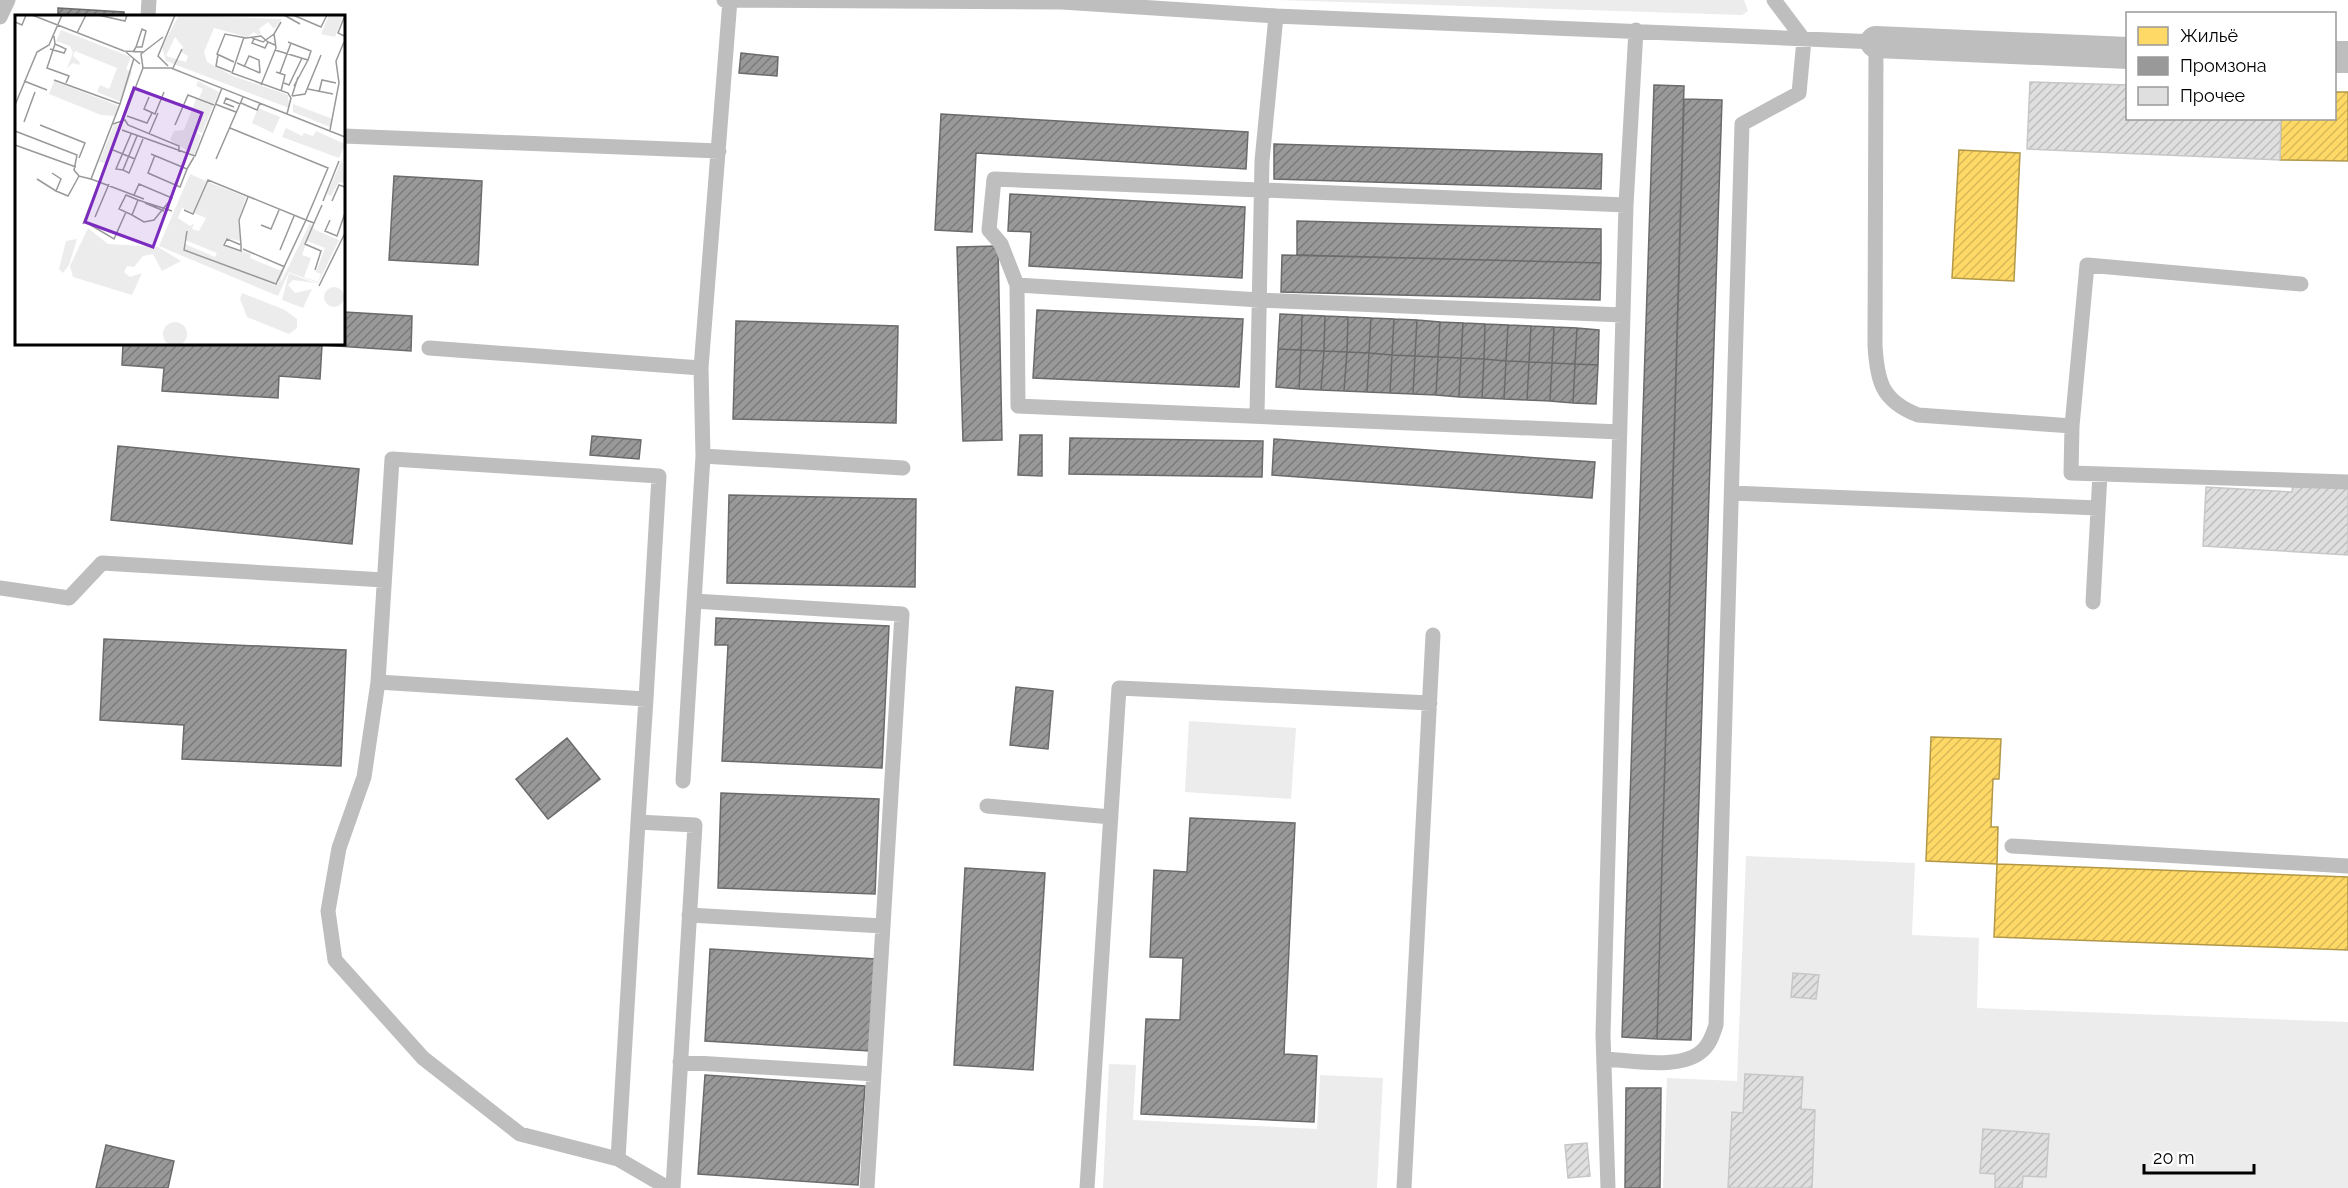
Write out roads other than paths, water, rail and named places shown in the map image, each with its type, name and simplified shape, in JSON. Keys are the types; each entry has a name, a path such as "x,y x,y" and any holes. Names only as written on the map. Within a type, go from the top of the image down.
{"street":[{"path":"1876,42 2126,53"}],"lane":[{"path":"0,17 8,0"},
{"path":"724,0 1062,2 1276,16 1876,42 1875,345 1876,363 1884,391 1897,405 1918,415 2072,426"},
{"path":"683,781 703,456 701,368 730,0"},
{"path":"1604,1059 1679,1062 1692,1058 1703,1050 1711,1040 1716,1025 1742,124 1799,93 1804,40 1774,0"},
{"path":"1257,415 1262,161 1276,16"},
{"path":"1608,1188 1604,1059 1626,205 1636,30"},
{"path":"345,136 719,151"},
{"path":"1620,432 1017,406 1017,285 1001,244 989,230 994,179 1262,192 1626,205"},
{"path":"2301,284 2087,265 2072,426 2071,473 2348,482"},
{"path":"1017,285 1260,300 1623,315"},
{"path":"429,348 701,368"},
{"path":"703,456 903,468"},
{"path":"618,1159 659,476 392,459 378,682 364,777 339,848 328,911 335,960 423,1058 520,1134 618,1159 668,1188"},
{"path":"2093,602 2100,474"},
{"path":"1732,493 2098,508"},
{"path":"0,588 69,598 102,563 384,580"},
{"path":"694,601 902,614 867,1188"},
{"path":"1404,1188 1433,635"},
{"path":"378,682 646,699"},
{"path":"1087,1188 1119,688 1430,703"},
{"path":"987,806 1111,818"},
{"path":"638,822 695,825 673,1188"},
{"path":"2012,846 2348,866"},
{"path":"689,915 883,927"},
{"path":"681,1062 874,1074"}]}
